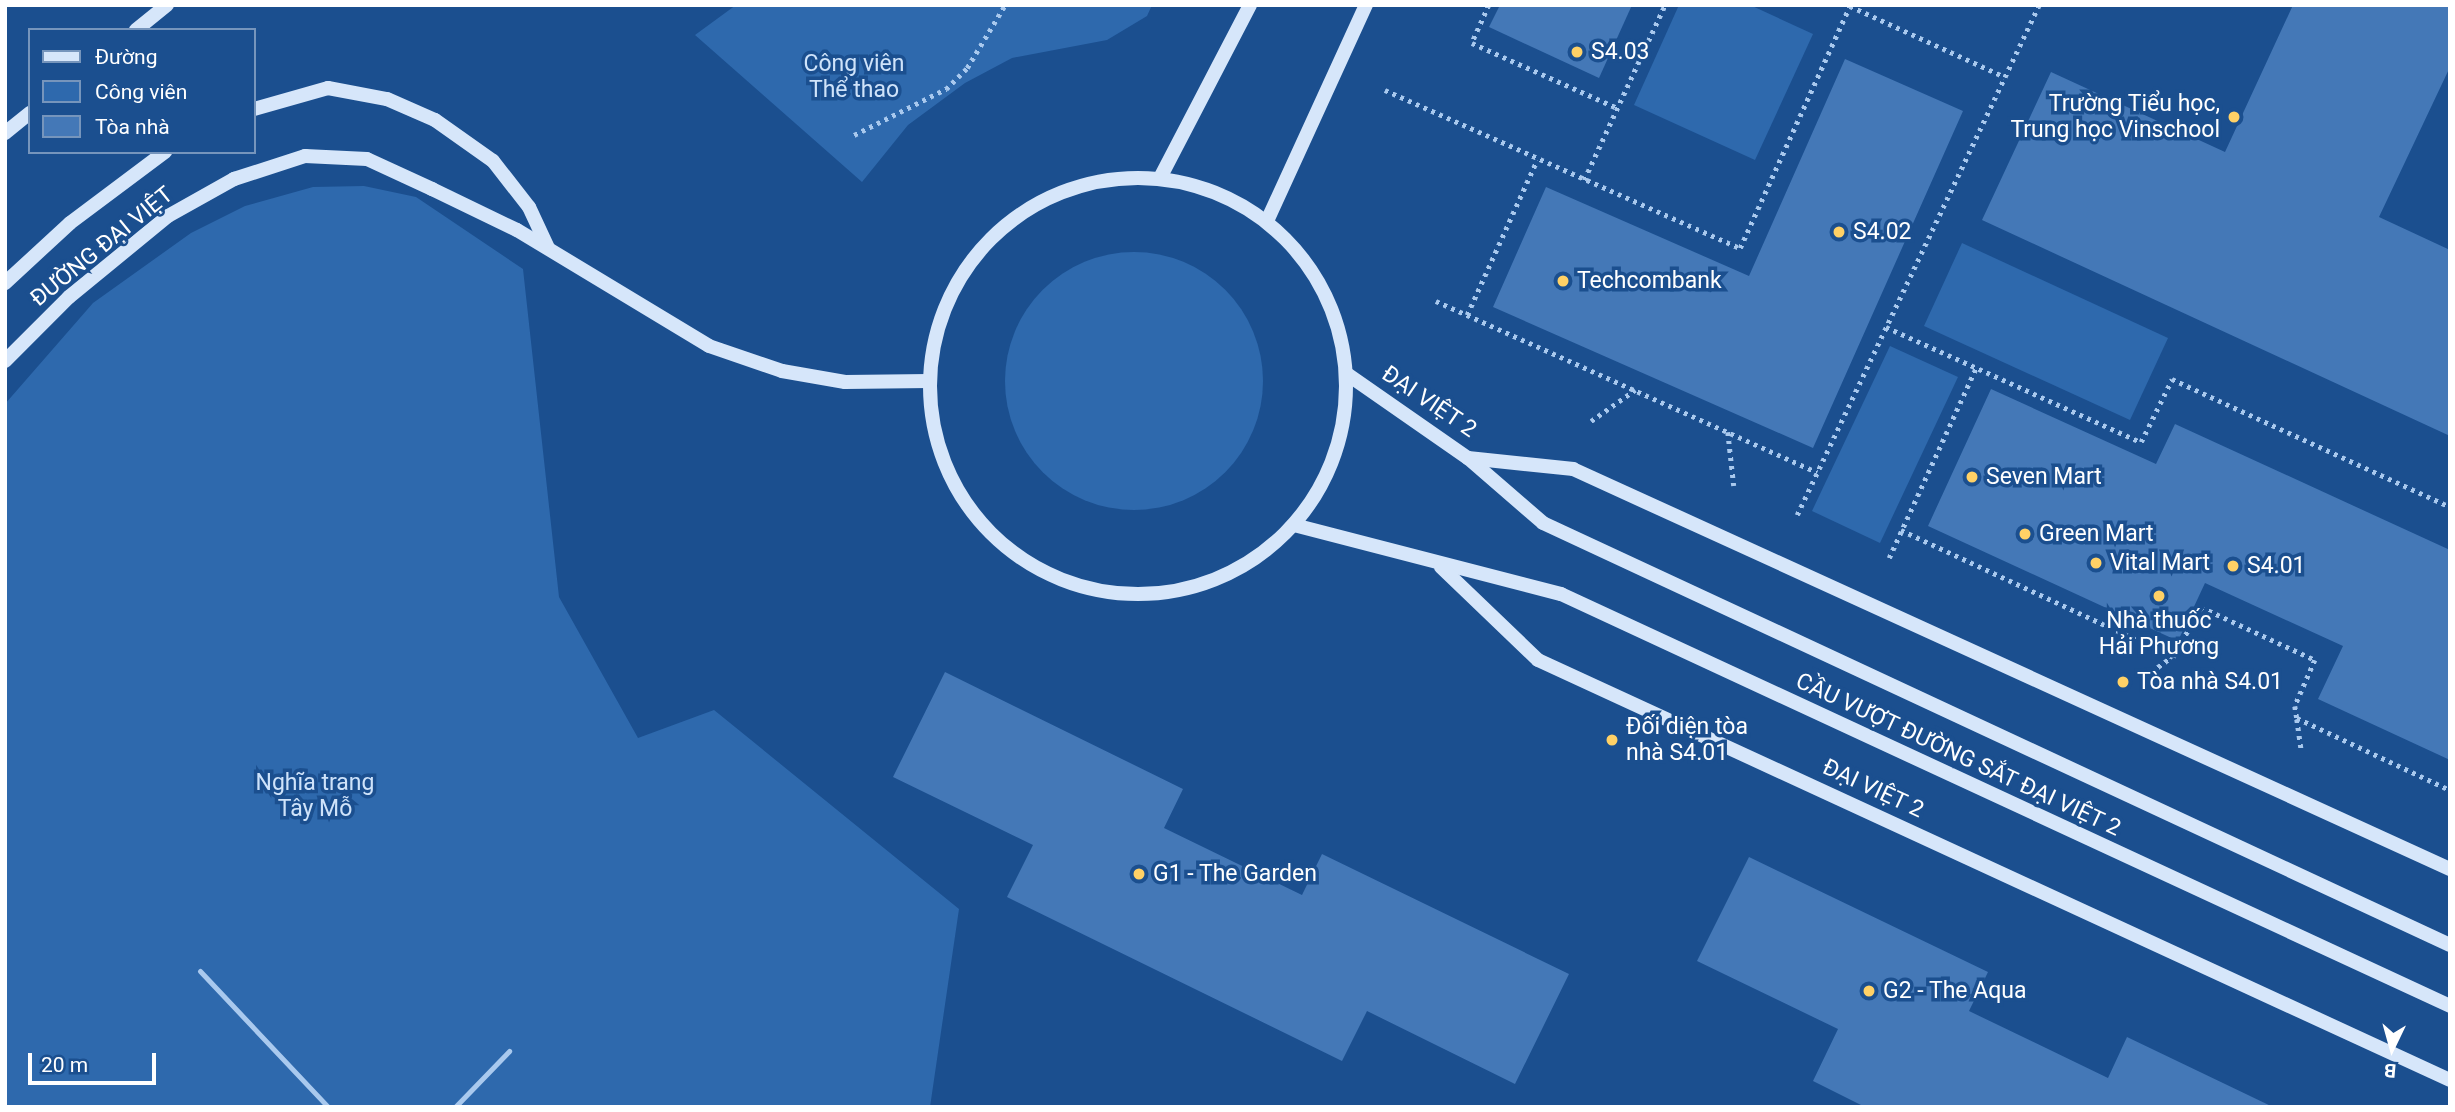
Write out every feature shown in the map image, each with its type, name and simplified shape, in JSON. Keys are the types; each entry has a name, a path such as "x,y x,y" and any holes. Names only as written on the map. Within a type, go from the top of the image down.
{"street":[{"path":"138,28 167,5"},
{"path":"1160,178 1250,5"},
{"path":"1267,221 1366,5"},
{"path":"256,107 328,88 387,99 435,120 493,161 529,207 548,248"},
{"path":"5,133 28,115"},
{"name":"ĐƯỜNG ĐẠI VIỆT","path":"5,282 70,223 162,154"},
{"name":"ĐƯỜNG ĐẠI VIỆT","path":"5,362 69,298 168,216 234,179 305,156 367,159 548,248 709,346 845,382 929,381"},
{"path":"1160,178 1222,195 1267,221 1308,263 1335,316 1347,374 1344,428 1325,479 1294,525 1245,566 1185,589 1121,593 1058,579 1003,545 961,497 935,438 929,381 944,307 979,249 1030,207 1093,182 1160,178"},
{"name":"ĐẠI VIỆT 2","path":"1347,374 1468,458 1573,469 2450,869"},
{"name":"CẦU VƯỢT ĐƯỜNG SẮT ĐẠI VIỆT 2","path":"1468,458 1543,523 2450,944"},
{"name":"ĐẠI VIỆT 2","path":"1294,525 1440,566 1538,660 2450,1080"},
{"name":"CẦU VƯỢT ĐƯỜNG SẮT ĐẠI VIỆT 2","path":"1440,566 1561,594 2450,1006"}],"lane":[{"path":"200,971 328,1107"},
{"path":"455,1107 509,1051"}],"path":[{"path":"854,135 946,89 967,68 1005,5"},
{"path":"1489,5 1472,43 1617,108"},
{"path":"1584,180 1665,5"},
{"path":"1797,515 2039,5"},
{"path":"1385,90 1740,248 1849,6 2005,77"},
{"path":"1467,315 1537,159"},
{"path":"1436,301 1816,472"},
{"path":"1886,327 2141,442 2172,379 2450,508"},
{"path":"1889,558 1976,368"},
{"path":"1591,421 1635,390"},
{"path":"1728,432 1734,486"},
{"path":"1901,530 2173,657"},
{"path":"2144,677 2173,657 2201,607 2315,660 2295,706 2301,749"},
{"path":"2297,718 2450,790"}],"green space":[{"name":"Công viên Thể thao","path":"736,5 1152,5 1147,16 1107,40 1012,58 965,83 908,125 862,182 695,35"},
{"path":"1679,5 1750,5 1813,34 1755,160 1634,105"},
{"name":"Nghĩa trang Tây Mỗ","path":"364,186 416,197 523,269 559,597 638,738 714,710 959,909 930,1107 5,1107 5,404 93,303 191,233 245,206 313,187"},
{"path":"1962,243 2168,338 2130,420 1924,326"},
{"path":"1134,252 1183,262 1205,274 1225,290 1241,310 1253,332 1263,381 1253,430 1241,452 1225,472 1205,488 1183,500 1134,510 1085,500 1063,488 1043,472 1027,452 1015,430 1005,381 1015,332 1027,310 1043,290 1063,274 1085,262"},
{"path":"1890,346 1958,377 1880,543 1812,511"}],"building":[{"name":"S4.03","path":"1500,5 1632,5 1599,78 1489,27"},
{"name":"Trường Tiểu học, Trung học Vinschool","path":"2293,5 2450,5 2450,67 2379,217 2450,250 2450,436 1982,220 2051,72 2225,152"},
{"name":"S4.02","path":"1845,59 1963,111 1813,448 1493,307 1546,187 1749,276"},
{"name":"S4.01","path":"1991,389 2156,464 2175,424 2450,550 2450,760 2318,699 2343,646 2205,583 2178,641 1928,526"},
{"name":"G1 - The Garden","path":"945,672 1183,789 1164,828 1302,895 1322,854 1569,974 1515,1084 1367,1011 1342,1061 1007,897 1033,845 893,777"},
{"name":"G2 - The Aqua","path":"1749,857 1988,972 1969,1011 2108,1078 2127,1037 2273,1107 1865,1107 1813,1081 1838,1029 1697,961"}],"place":[{"name":"S4.03","path":"1577,52"},
{"name":"Trường Tiểu học, Trung học Vinschool","path":"2234,117"},
{"name":"S4.02","path":"1839,232"},
{"name":"Techcombank","path":"1563,281"},
{"name":"Seven Mart","path":"1972,477"},
{"name":"Green Mart","path":"2025,534"},
{"name":"Vital Mart","path":"2096,563"},
{"name":"S4.01","path":"2233,566"},
{"name":"Nhà thuốc Hải Phương","path":"2159,596"},
{"name":"Tòa nhà S4.01","path":"2123,682"},
{"name":"Đối diện tòa nhà S4.01","path":"1612,740"},
{"name":"G1 - The Garden","path":"1139,874"},
{"name":"G2 - The Aqua","path":"1869,991"}]}
